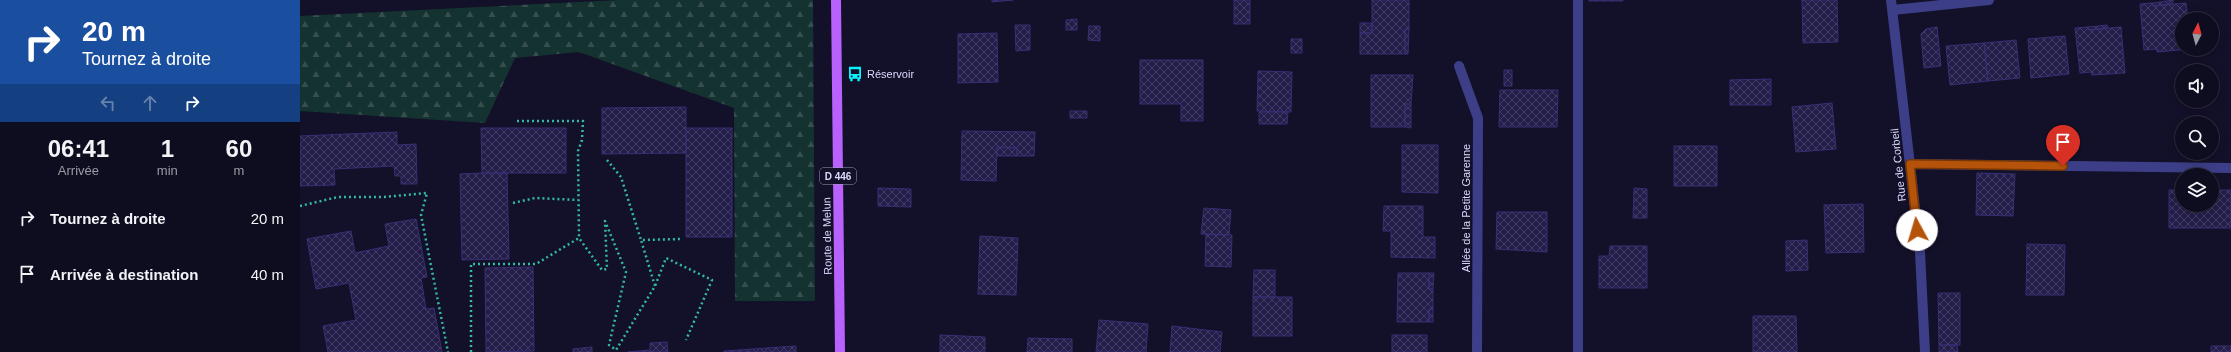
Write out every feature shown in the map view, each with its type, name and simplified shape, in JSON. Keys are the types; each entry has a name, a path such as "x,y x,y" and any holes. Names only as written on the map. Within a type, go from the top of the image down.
{"main road":[{"name":"Route de Melun","path":"836,0 840,352"}],"street":[{"path":"1578,0 1578,352"},
{"path":"1892,5 1989,0"},
{"name":"Rue de Corbeil","path":"1892,5 1920,252 1925,352"},
{"name":"Allée de la Petite Garenne","path":"1460,66 1478,118 1477,352"},
{"path":"1910,164 2231,168"}],"path":[{"path":"517,121 584,121 582,140 578,151 579,238 602,270 607,269 605,221 626,272 609,345 616,350 655,286 666,258 712,280 686,340"},
{"path":"607,160 620,177 655,286"},
{"path":"300,206 338,197 384,197 427,193 421,215 448,352"},
{"path":"513,203 535,198 578,200"},
{"path":"472,352 471,264 536,264 579,238"},
{"path":"641,240 681,239"}],"green space":[{"path":"619,0 813,0 815,301 735,301 734,108 579,52 515,58 485,123 300,111 300,16"}],"building":[{"path":"992,0 1013,0 992,2"},
{"path":"1234,0 1250,0 1250,24 1234,24"},
{"path":"1372,0 1409,0 1409,29 1405,29 1405,54 1360,54 1360,33 1372,33"},
{"path":"1623,0 1623,1 1589,1"},
{"path":"1802,0 1837,0 1838,42 1803,43"},
{"path":"2173,0 2173,4 2153,6 2153,3"},
{"path":"2153,3 2153,6 2186,3 2187,12 2175,12 2175,50 2157,52 2157,49 2144,50 2140,4"},
{"path":"1077,19 1077,30 1066,30 1066,20"},
{"path":"1360,23 1372,23 1372,33 1360,33"},
{"path":"1015,25 1030,25 1030,50 1016,51"},
{"path":"2107,25 2108,28 2089,30 2088,27"},
{"path":"1089,26 1100,26 1100,41 1088,40"},
{"path":"1937,27 1941,66 1924,68 1921,34 1926,29"},
{"path":"2088,27 2089,30 2121,27 2125,73 2092,75 2091,72 2080,73 2075,28"},
{"path":"1405,29 1409,29 1408,54 1405,54"},
{"path":"997,33 998,82 958,83 958,34"},
{"path":"2065,36 2069,74 2031,78 2028,39"},
{"path":"1291,39 1302,39 1302,53 1291,53"},
{"path":"2016,40 2020,78 1988,81 1984,43"},
{"path":"1984,43 1988,81 1950,85 1946,46"},
{"path":"1140,60 1203,60 1203,121 1181,121 1181,104 1140,104"},
{"path":"1504,70 1512,70 1512,86 1504,86"},
{"path":"1258,71 1292,72 1291,112 1257,111"},
{"path":"1371,75 1413,75 1411,104 1405,104 1405,127 1371,127"},
{"path":"1771,79 1771,105 1730,105 1730,80"},
{"path":"1500,90 1558,90 1557,127 1499,127"},
{"path":"1832,103 1836,149 1796,152 1792,107"},
{"path":"1405,104 1411,104 1411,128 1405,127"},
{"path":"686,107 686,153 602,154 602,108"},
{"path":"1070,111 1087,111 1087,118 1070,118"},
{"path":"1259,112 1288,112 1287,124 1259,124"},
{"path":"481,128 566,128 566,173 482,173"},
{"path":"686,128 732,128 732,237 686,237"},
{"path":"962,131 1035,132 1034,156 1017,156 1017,148 997,147 996,181 961,180"},
{"path":"397,132 397,145 416,144 417,184 401,184 401,176 395,176 394,166 334,169 335,185 300,186 300,136"},
{"path":"1402,145 1438,145 1438,193 1402,192"},
{"path":"1674,146 1717,146 1717,186 1674,186"},
{"path":"997,147 1017,148 1017,156 997,156"},
{"path":"507,173 509,259 462,260 460,174"},
{"path":"1977,173 2015,174 2013,216 1976,215"},
{"path":"878,188 911,189 911,207 878,206"},
{"path":"1634,188 1647,189 1647,218 1633,218"},
{"path":"2169,190 2175,190 2175,212 2219,212 2219,190 2231,190 2231,228 2169,228"},
{"path":"1863,204 1864,252 1826,253 1824,205"},
{"path":"1384,206 1423,206 1423,237 1435,237 1435,258 1391,257 1391,231 1383,231"},
{"path":"1204,208 1231,210 1229,235 1201,234"},
{"path":"1497,212 1547,212 1547,252 1496,249"},
{"path":"416,219 427,277 421,278 426,309 434,308 442,352 328,352 323,326 356,320 349,283 316,289 307,239 351,231 355,253 389,246 385,224"},
{"path":"1206,234 1232,235 1231,267 1205,266"},
{"path":"980,236 1018,238 1016,295 978,294"},
{"path":"1807,240 1808,270 1786,271 1786,241"},
{"path":"2027,244 2065,245 2064,295 2026,295"},
{"path":"1610,246 1647,246 1647,288 1599,288 1599,256 1609,256"},
{"path":"533,267 534,351 486,352 485,268"},
{"path":"1254,270 1275,270 1275,297 1253,297"},
{"path":"1398,273 1429,273 1429,289 1433,289 1433,309 1429,309 1429,322 1397,322"},
{"path":"1429,273 1434,273 1433,289 1429,289"},
{"path":"1938,293 1960,293 1960,345 1939,345"},
{"path":"1253,297 1292,297 1292,336 1253,336"},
{"path":"1429,309 1433,309 1433,322 1429,322"},
{"path":"1753,316 1796,316 1797,352 1753,352"},
{"path":"1099,320 1148,324 1146,352 1096,352"},
{"path":"1172,326 1222,332 1220,352 1170,352"},
{"path":"940,335 985,337 985,352 940,352"},
{"path":"1392,335 1427,335 1427,352 1392,352"},
{"path":"1028,338 1072,339 1072,352 1027,352"},
{"path":"667,342 668,352 650,352 650,343"},
{"path":"1939,345 1957,345 1958,352 1939,352"},
{"path":"796,346 796,352 724,352 724,351"},
{"path":"2211,346 2231,346 2231,352 2211,352"},
{"path":"592,347 592,352 573,352 573,349"},
{"path":"650,350 650,352 628,352"}],"place":[{"name":"Réservoir","path":"855,74"}],"route":[{"path":"1917,230 1910,164 2063,166"}]}
